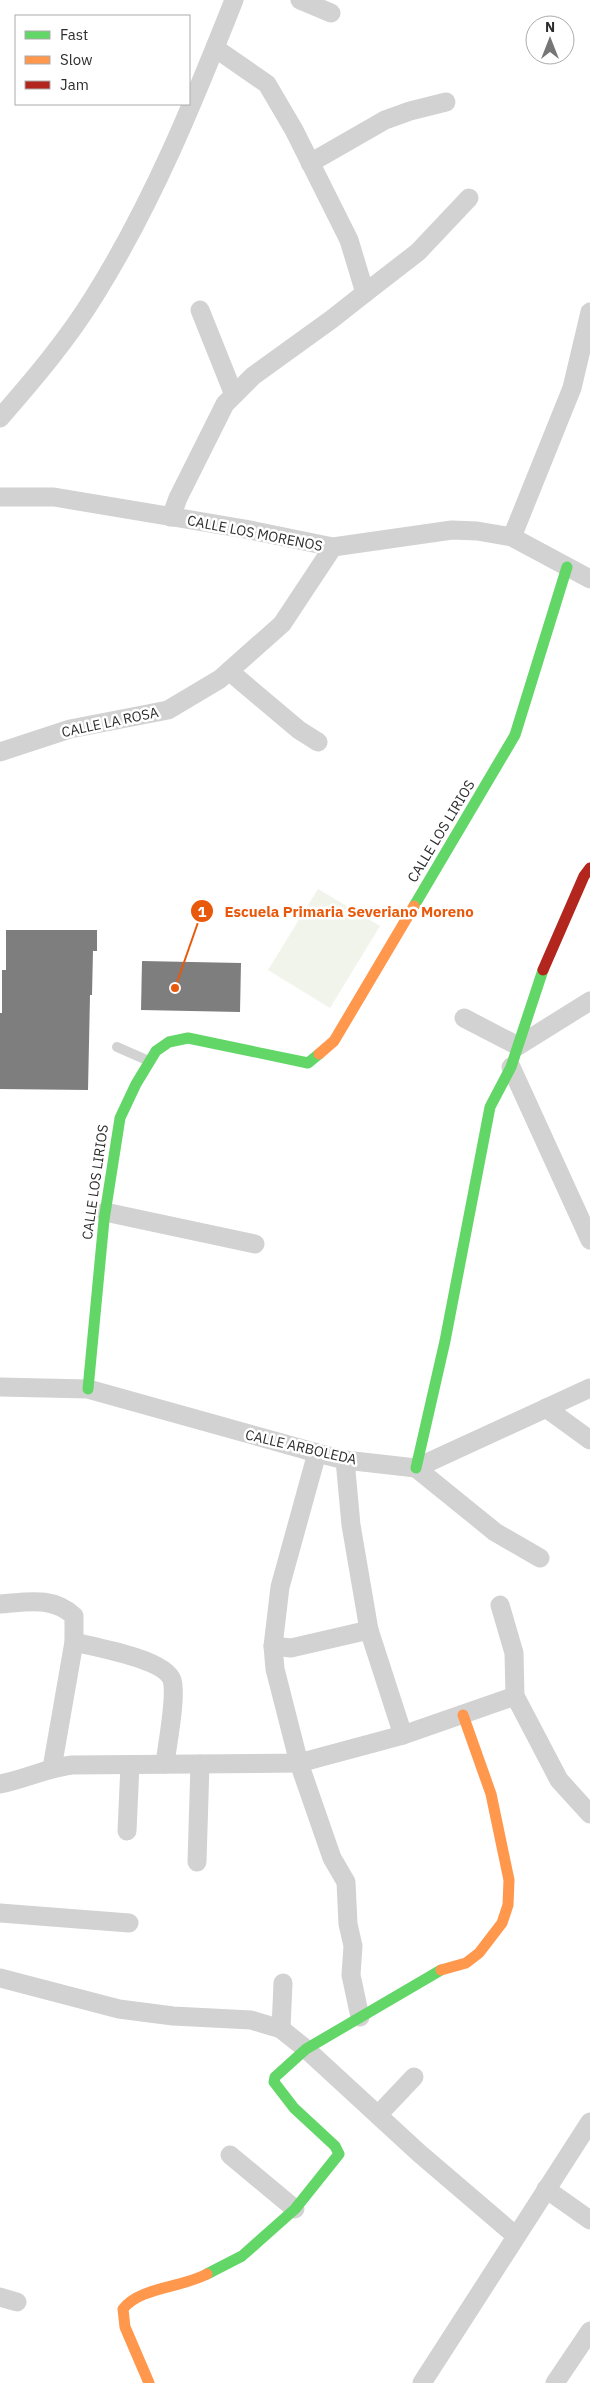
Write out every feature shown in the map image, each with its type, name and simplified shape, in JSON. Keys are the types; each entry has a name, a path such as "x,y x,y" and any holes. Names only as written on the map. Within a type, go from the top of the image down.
{"street":[{"path":"0,418 33,380 94,296 131,232 162,169 234,0"},
{"path":"300,0 332,13"},
{"path":"215,48 267,84 349,240 365,293"},
{"path":"310,163 385,120 410,111 446,102"},
{"path":"171,517 178,498 225,404 234,394 253,376 332,319 418,252 469,198"},
{"path":"200,310 234,394"},
{"path":"512,537 572,388 590,312"},
{"name":"CALLE LOS MORENOS","path":"0,497 54,497 245,529 332,547 452,530 477,531 512,537 590,579"},
{"name":"CALLE LA ROSA","path":"0,752 70,729 168,710 220,679 282,624 332,547"},
{"name":"CALLE LOS LIRIOS","path":"88,1389 105,1212 120,1118 156,1051 169,1042 188,1038 308,1063 334,1041 515,736 567,567"},
{"path":"229,671 299,730 318,742"},
{"path":"416,1468 445,1340 490,1107 511,1067 539,980 584,876 590,868"},
{"path":"518,1046 590,1001"},
{"path":"464,1018 518,1046"},
{"path":"511,1067 590,1240"},
{"path":"105,1212 255,1244"},
{"name":"CALLE ARBOLEDA","path":"0,1387 88,1389 317,1454 345,1460 416,1468"},
{"path":"416,1468 590,1388"},
{"path":"546,1408 590,1440"},
{"path":"317,1454 280,1587 274,1646 275,1669 299,1763 332,1858 346,1882 348,1924 353,1946 351,1974 360,2017"},
{"path":"345,1460 351,1526 369,1630 403,1735"},
{"path":"416,1468 495,1532 540,1558"},
{"path":"0,1604 43,1601 63,1606 74,1616 74,1642 52,1768"},
{"path":"500,1605 514,1653 515,1696 559,1780 590,1814"},
{"path":"274,1646 291,1648 369,1630"},
{"path":"74,1642 147,1661 164,1670 172,1680 172,1699 165,1764"},
{"path":"0,1784 30,1777 52,1768 72,1765 299,1763 403,1735 515,1696"},
{"path":"149,2383 126,2327 123,2309 129,2301 140,2294 166,2289 202,2277 242,2256 295,2209 339,2154 335,2146 294,2108 274,2082 275,2077 306,2049 439,1971 466,1963 479,1953 502,1923 508,1905 509,1880 491,1794 463,1715"},
{"path":"197,1862 200,1764"},
{"path":"127,1831 130,1765"},
{"path":"0,1913 129,1923"},
{"path":"0,1978 119,2009 173,2016 250,2020 281,2029 306,2049 516,2236"},
{"path":"281,2029 283,1983"},
{"path":"378,2115 414,2077"},
{"path":"422,2383 590,2122"},
{"path":"230,2155 295,2209"},
{"path":"546,2188 590,2220"},
{"path":"555,2383 590,2331"}],"lane":[{"path":"117,1047 150,1062"}],"shaded area":[{"path":"318,889 380,926 330,1008 268,970"}],"building":[{"path":"6,930 97,930 97,951 93,951 92,995 90,995 88,1090 0,1089 0,1013 2,1013 2,970 6,970"},
{"path":"142,961 241,963 240,1012 141,1010"}],"traffic: fast":[{"path":"414,906 515,735 567,567"},
{"path":"416,1468 445,1341 490,1107 511,1067 543,970"},
{"path":"88,1389 104,1220 120,1118 136,1084 156,1051 169,1042 188,1038 308,1063 319,1054"},
{"path":"207,2274 242,2256 295,2209 339,2154 335,2146 294,2108 274,2082 275,2077 306,2049 441,1970"}],"traffic: slow":[{"path":"319,1054 334,1041 414,906"},
{"path":"441,1970 466,1963 479,1953 502,1923 508,1905 509,1880 491,1794 463,1715"},
{"path":"149,2383 125,2327 123,2309 140,2296 197,2279 207,2274"}],"traffic: jam":[{"path":"543,970 584,876 590,868"}],"place":[{"name":"Escuela Primaria Severiano Moreno","path":"175,988"}]}
